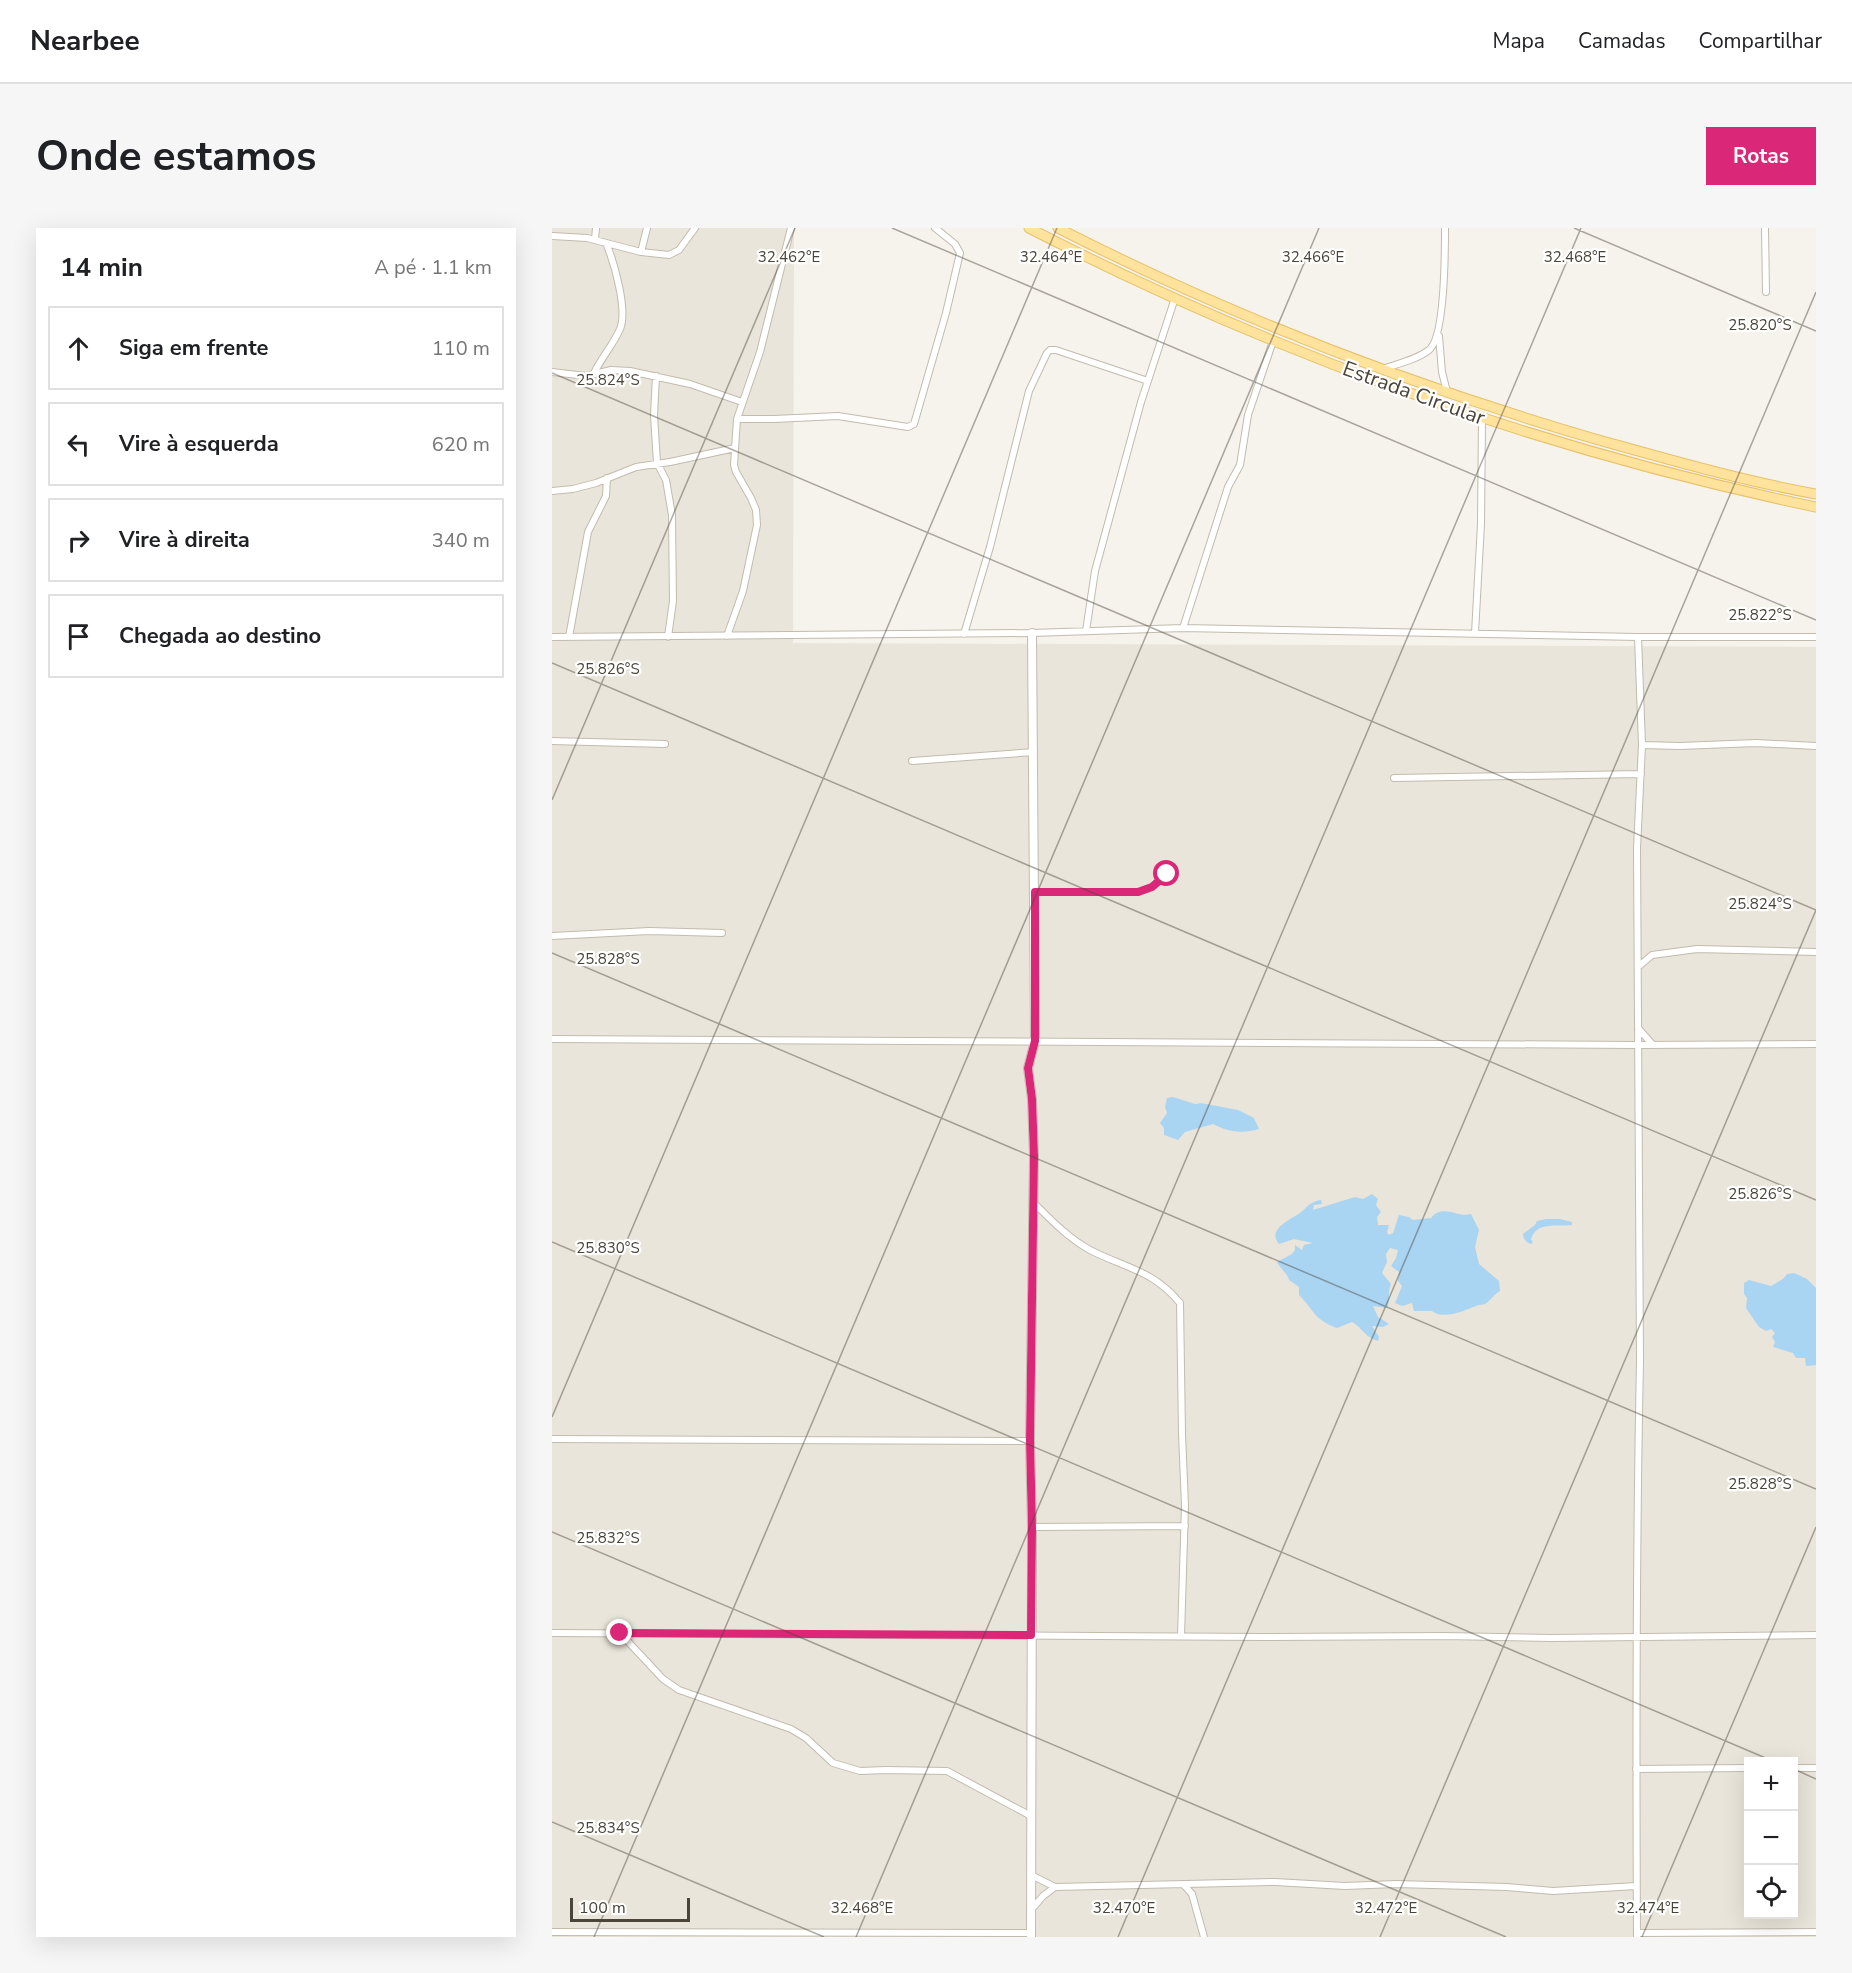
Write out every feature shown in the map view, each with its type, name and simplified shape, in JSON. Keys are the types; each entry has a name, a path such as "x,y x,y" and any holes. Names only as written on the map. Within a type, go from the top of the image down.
{"main road":[{"name":"Estrada Circular","path":"1029,228 1107,268 1273,341 1482,418 1655,470 1816,507"},
{"name":"Estrada Circular","path":"1058,228 1113,256 1261,322 1447,392 1540,423 1660,457 1816,494"}],"street":[{"path":"595,240 596,228"},
{"path":"641,252 646,228"},
{"path":"552,237 568,236 595,240 641,252 669,255 675,254 695,228"},
{"path":"727,636 743,591 757,525 752,498 736,472 736,419 753,377 791,228"},
{"path":"736,419 837,416 908,427 914,424 928,380 960,253 955,244 935,228"},
{"path":"1445,228 1438,332 1442,372 1447,392"},
{"path":"1764,228 1766,292"},
{"path":"594,373 621,326 623,315 616,268 606,243"},
{"path":"1086,632 1095,571 1148,381 1175,298"},
{"path":"1382,369 1409,360 1431,349 1438,332"},
{"path":"1184,628 1228,487 1239,465 1248,415 1273,341"},
{"path":"964,634 990,547 1029,391 1047,353 1050,350 1056,350 1148,381"},
{"path":"552,372 586,376 611,370 656,376 690,384 742,402"},
{"path":"656,376 654,415 657,464 666,480 672,515 672,601 668,637"},
{"path":"1475,633 1481,524 1482,418"},
{"path":"552,491 573,489 636,467 735,448"},
{"path":"569,638 588,532 606,496 607,478"},
{"path":"552,637 964,634 1184,628 1638,637 1816,638"},
{"path":"552,1932 1031,1935 1032,1527 1030,1441 1033,1202 1032,1110 1028,1068 1035,1041 1032,633"},
{"path":"1638,637 1642,745 1637,848 1640,1361 1637,1427 1637,1935 1816,1932"},
{"path":"552,741 665,744"},
{"path":"1642,745 1756,743 1816,746"},
{"path":"912,761 1034,752"},
{"path":"1394,778 1641,774"},
{"path":"1035,892 1138,892 1152,887 1167,874"},
{"path":"552,936 649,931 722,933"},
{"path":"1638,967 1652,955 1697,949 1816,952"},
{"path":"1638,1028 1652,1044"},
{"path":"552,1040 1816,1044"},
{"path":"1033,1202 1063,1232 1089,1249 1159,1281 1180,1303 1185,1526 1181,1636"},
{"path":"552,1439 1030,1441"},
{"path":"1032,1527 1185,1526"},
{"path":"552,1633 1636,1638 1816,1635"},
{"path":"620,1633 663,1679 679,1690 791,1729 806,1738 833,1763 860,1771 947,1771 1031,1816"},
{"path":"1636,1769 1744,1767"},
{"path":"1798,1768 1816,1768"},
{"path":"1031,1875 1055,1887 1275,1882 1345,1886 1396,1884 1526,1888 1553,1891 1636,1886"},
{"path":"1184,1885 1192,1894 1204,1937"},
{"path":"1031,1910 1043,1896 1055,1887"}],"shaded area":[{"path":"552,228 794,228 793,643 1816,647 1816,1937 552,1937"}],"water":[{"path":"1173,1097 1195,1104 1201,1103 1238,1110 1254,1118 1259,1129 1235,1131 1213,1124 1185,1132 1178,1140 1164,1135 1164,1128 1160,1123 1167,1113 1165,1107 1167,1098"},
{"path":"1372,1194 1378,1199 1376,1205 1381,1212 1377,1217 1378,1225 1389,1225 1387,1232 1389,1235 1393,1233 1399,1215 1413,1220 1431,1218 1445,1211 1471,1214 1479,1230 1475,1247 1479,1264 1499,1281 1500,1291 1485,1304 1454,1314 1442,1315 1432,1311 1414,1311 1412,1303 1402,1306 1395,1303 1402,1286 1398,1281 1399,1272 1391,1266 1398,1250 1390,1248 1386,1254 1387,1262 1382,1273 1391,1284 1388,1305 1387,1308 1373,1306 1378,1317 1389,1324 1383,1327 1372,1326 1379,1337 1378,1341 1369,1337 1352,1322 1337,1328 1323,1321 1299,1295 1299,1287 1289,1280 1277,1262 1292,1254 1295,1245 1302,1250 1304,1245 1313,1243 1294,1239 1279,1244 1276,1234 1282,1225 1314,1202 1321,1200 1322,1204 1314,1205 1313,1210 1355,1197 1363,1199"},
{"path":"1560,1219 1572,1222 1572,1225 1542,1227 1533,1234 1531,1244 1524,1239 1523,1234 1537,1221"},
{"path":"1794,1273 1807,1279 1816,1288 1816,1365 1806,1366 1805,1358 1796,1358 1793,1353 1773,1347 1775,1342 1772,1337 1775,1333 1771,1329 1766,1331 1759,1327 1746,1308 1744,1283 1749,1280 1771,1286 1787,1274"}],"route":[{"path":"620,1633 1031,1635 1030,1441 1034,1156 1032,1099 1028,1068 1035,1041 1035,892 1138,892 1152,887 1167,874"}]}
